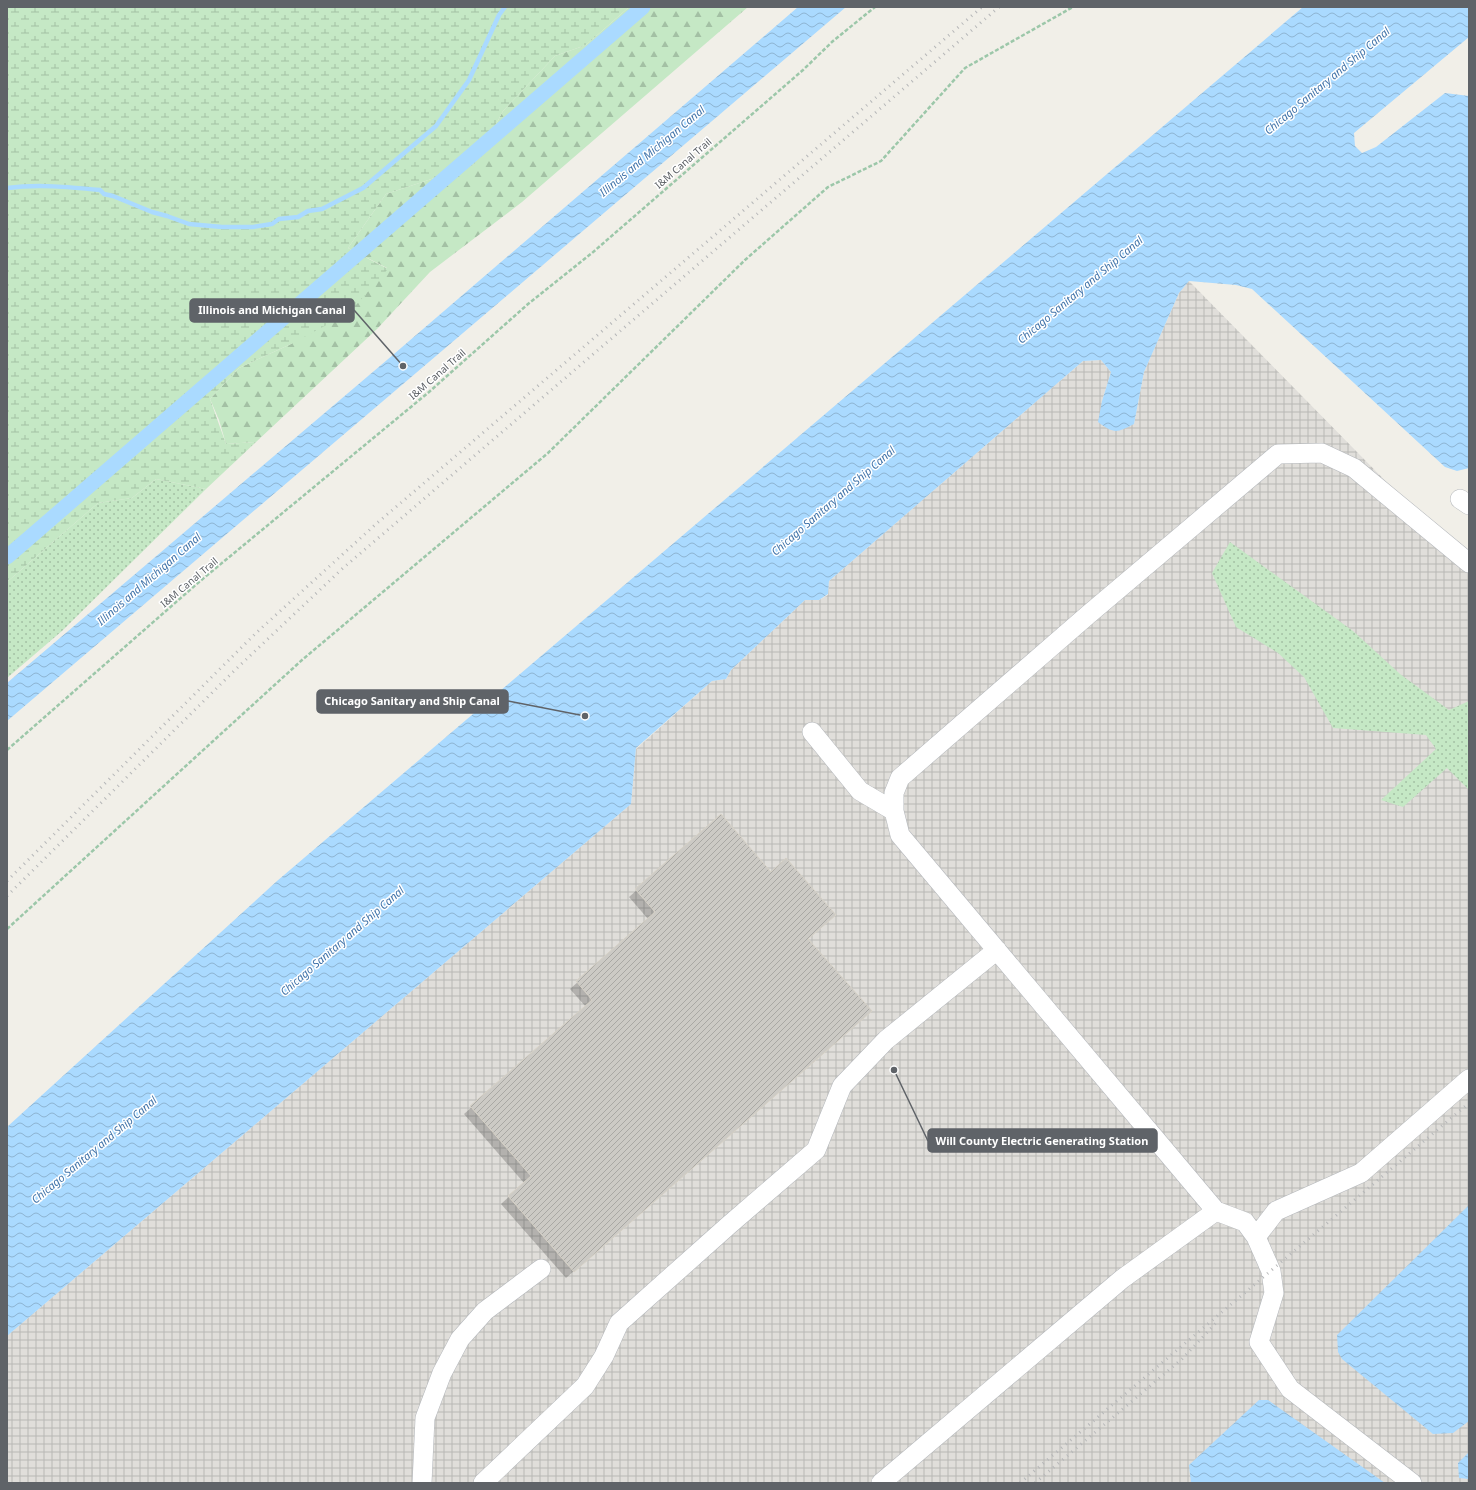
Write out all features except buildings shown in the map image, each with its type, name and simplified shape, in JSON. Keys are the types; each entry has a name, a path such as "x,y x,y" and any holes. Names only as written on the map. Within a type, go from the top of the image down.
{"lane":[{"path":"1412,1483 1290,1389 1259,1342 1274,1293 1271,1271 1256,1237 1244,1222 1216,1211 900,835 894,811 894,793 900,778 1089,614 1278,454 1322,452 1354,468 1469,563"},
{"path":"812,732 860,791 894,811"},
{"path":"483,1483 585,1386 604,1356 619,1323 816,1150 842,1086 886,1040 997,950"},
{"path":"1256,1237 1276,1211 1361,1173 1469,1079"},
{"path":"882,1483 1122,1279 1216,1211"},
{"path":"422,1483 425,1418 442,1373 460,1339 485,1310 541,1269"}],"path":[{"name":"I&M Canal Trail","path":"7,750 199,582 429,392 528,304 592,253 802,70 833,41 875,7"},
{"path":"7,929 302,660 548,453 745,260 828,187 881,161 965,68 1073,7"}],"shaded area":[{"path":"1189,281 1469,566 1469,1483 7,1483 7,1336 631,804 636,749 712,681 726,679 731,670 805,600 819,600 828,595 829,581 1083,361 1101,360 1111,372 1102,401 1134,424 1144,372 1179,293"}],"green space":[{"path":"7,7 629,7 586,45 555,56 503,111 474,165 386,194 348,248 388,269 349,313 291,344 239,368 210,399 226,444 256,442 206,489 156,479 132,498 98,503 7,582"},
{"path":"629,7 748,7 522,202 430,272 377,329 256,442 226,444 219,420 210,399 239,368 291,344 387,268 348,248 386,194 474,165 503,111 555,56 586,45"},
{"path":"156,479 206,489 62,631 7,678 7,582 98,503 132,498"},
{"path":"1230,542 1353,631 1400,674 1449,710 1469,701 1469,790 1447,768 1403,807 1381,800 1436,749 1426,735 1333,728 1304,677 1278,653 1236,627 1212,573"}],"water":[{"name":"Illinois and Michigan Canal","path":"798,7 846,7 7,721 7,683 394,354"},
{"path":"1303,7 1469,7 1469,37 1354,133 1355,146 1362,153 1376,147 1445,93 1469,96 1469,468 1457,471 1445,467 1252,289 1236,285 1189,281 1179,293 1144,372 1134,424 1116,431 1108,429 1098,422 1102,401 1111,372 1101,360 1083,361 829,581 828,594 819,600 805,600 731,670 726,679 712,681 636,748 631,804 7,1336 7,1127 277,881"},
{"path":"1469,1205 1469,1421 1453,1433 1433,1434 1342,1359 1338,1352 1337,1335"},
{"path":"1259,1400 1268,1400 1385,1483 1191,1483 1189,1465"},
{"path":"1469,1452 1469,1479 1459,1478 1458,1463"}],"waterway":[{"path":"7,188 42,186 100,190 104,194 189,224 222,227 253,227 272,224 279,219 298,217 308,211 322,209 363,188 436,126 469,80 499,15 505,7"},
{"path":"7,557 643,7"}],"railway":[{"path":"7,881 256,633 376,524 982,7"},
{"path":"7,896 237,668 342,569 999,7"},
{"path":"1020,1483 1469,1103"},
{"path":"1035,1483 1182,1359 1216,1323"}],"place":[{"name":"Illinois and Michigan Canal","path":"403,366"},
{"name":"Chicago Sanitary and Ship Canal","path":"585,716"},
{"name":"Will County Electric Generating Station","path":"894,1070"}]}
